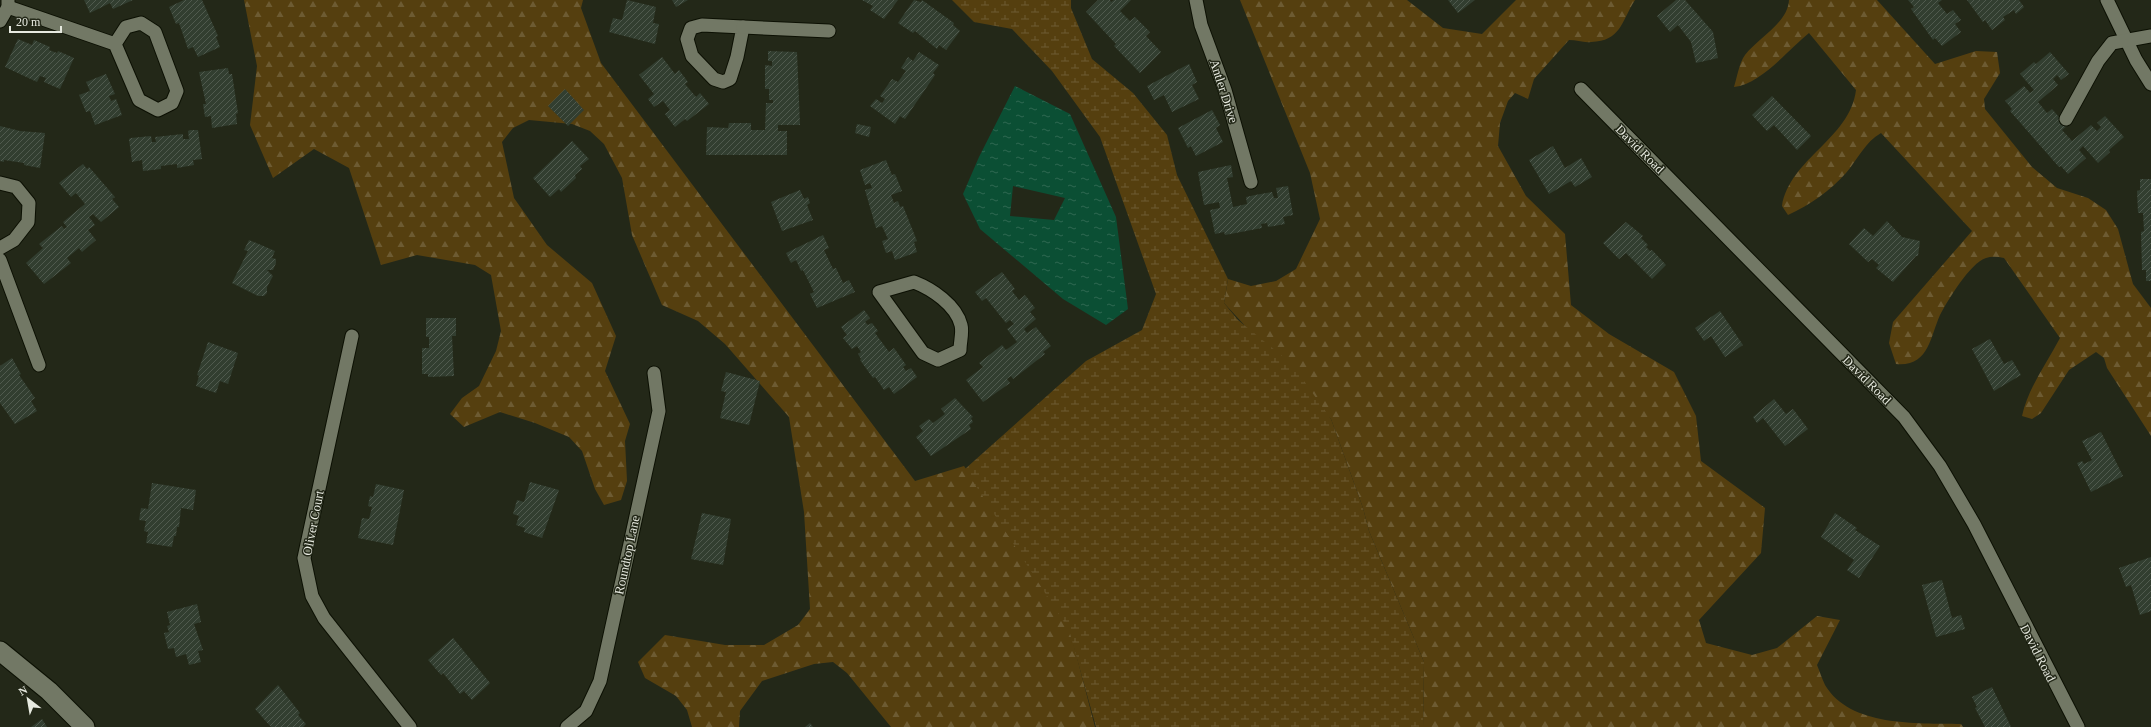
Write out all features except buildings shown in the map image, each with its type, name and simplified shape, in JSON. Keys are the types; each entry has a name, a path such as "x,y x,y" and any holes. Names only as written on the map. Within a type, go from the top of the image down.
{"street":[{"name":"Antler Drive","path":"1196,0 1201,25 1226,90 1251,182"},
{"path":"2107,0 2125,39 2151,84"},
{"path":"0,21 8,4 115,44 139,100 158,110 172,103 177,91 155,32 141,23 126,27 115,44"},
{"path":"743,27 738,57 730,79 723,82 714,80 692,56 687,39 691,28 702,25 829,31"},
{"path":"2066,119 2098,61 2112,43 2125,39 2151,36"},
{"name":"David Road","path":"1581,89 1904,417 1940,466 1974,524 2078,727"},
{"path":"0,184 16,187 29,203 28,222 14,240 0,248"},
{"path":"0,260 39,365"},
{"path":"914,282 927,287 956,312 962,326 960,350 938,360 923,353 879,292 914,282"},
{"name":"Oliver Court","path":"352,336 304,558 312,596 324,618 410,727"},
{"name":"Roundtop Lane","path":"568,727 586,711 600,681 659,411 654,373"},
{"path":"0,650 49,691 85,727"}],"green space":[{"path":"244,0 583,0 581,8 601,63 915,481 964,466 1067,619 1095,727 891,727 847,673 833,662 814,664 762,681 740,711 739,727 692,727 687,710 676,696 645,678 638,662 665,635 725,645 764,645 798,625 810,609 804,512 789,417 725,344 698,321 662,305 632,235 622,178 604,144 590,131 572,124 529,120 513,128 502,142 514,198 547,245 592,283 616,336 605,371 630,424 625,441 627,481 621,500 604,505 595,489 582,451 569,437 535,423 500,412 464,427 450,414 462,398 479,386 496,351 501,331 491,275 475,265 417,255 381,265 349,168 314,149 273,178 250,125 257,66"},
{"path":"952,0 1071,0 1071,8 1092,59 1133,93 1167,135 1177,175 1228,279 1224,303 1238,320 1292,364 1331,419 1363,508 1369,531 1424,662 1423,727 1096,727 1069,630 965,469 1086,361 1142,330 1156,294 1100,137 1052,71 1012,29 974,22"},
{"path":"1240,0 1407,0 1443,28 1482,34 1516,0 1635,0 1619,29 1609,38 1601,41 1588,42 1569,40 1534,79 1528,99 1515,93 1508,101 1500,123 1498,146 1526,196 1565,234 1571,305 1609,334 1674,372 1696,416 1701,461 1765,508 1761,553 1699,620 1706,643 1752,655 1777,648 1817,616 1840,620 1817,665 1825,685 1836,699 1850,709 1867,716 1905,722 1961,724 1963,727 1423,727 1424,662 1369,531 1363,508 1331,419 1224,303 1228,279 1251,286 1276,281 1296,269 1320,219 1310,173"},
{"path":"1789,0 1877,0 1935,64 1976,51 1997,52 2000,73 1984,99 1985,109 2032,167 2057,188 2088,198 2106,210 2118,229 2133,284 2151,308 2151,436 2107,368 2104,358 2096,352 2069,370 2041,413 2032,419 2022,416 2033,386 2060,338 2004,258 1986,258 1973,267 1960,283 1944,308 1927,349 1922,356 1907,364 1896,364 1889,343 1893,322 1972,231 1881,133 1870,141 1846,173 1833,186 1812,202 1788,215 1782,206 1787,189 1807,161 1832,136 1843,122 1851,107 1856,90 1809,33 1764,73 1744,85 1734,87 1743,58 1784,16"}],"water":[{"path":"1015,86 1070,114 1116,217 1128,309 1106,325 1063,299 980,229 963,194 979,157","holes":["1013,186 1065,198 1054,220 1010,216"]}]}
